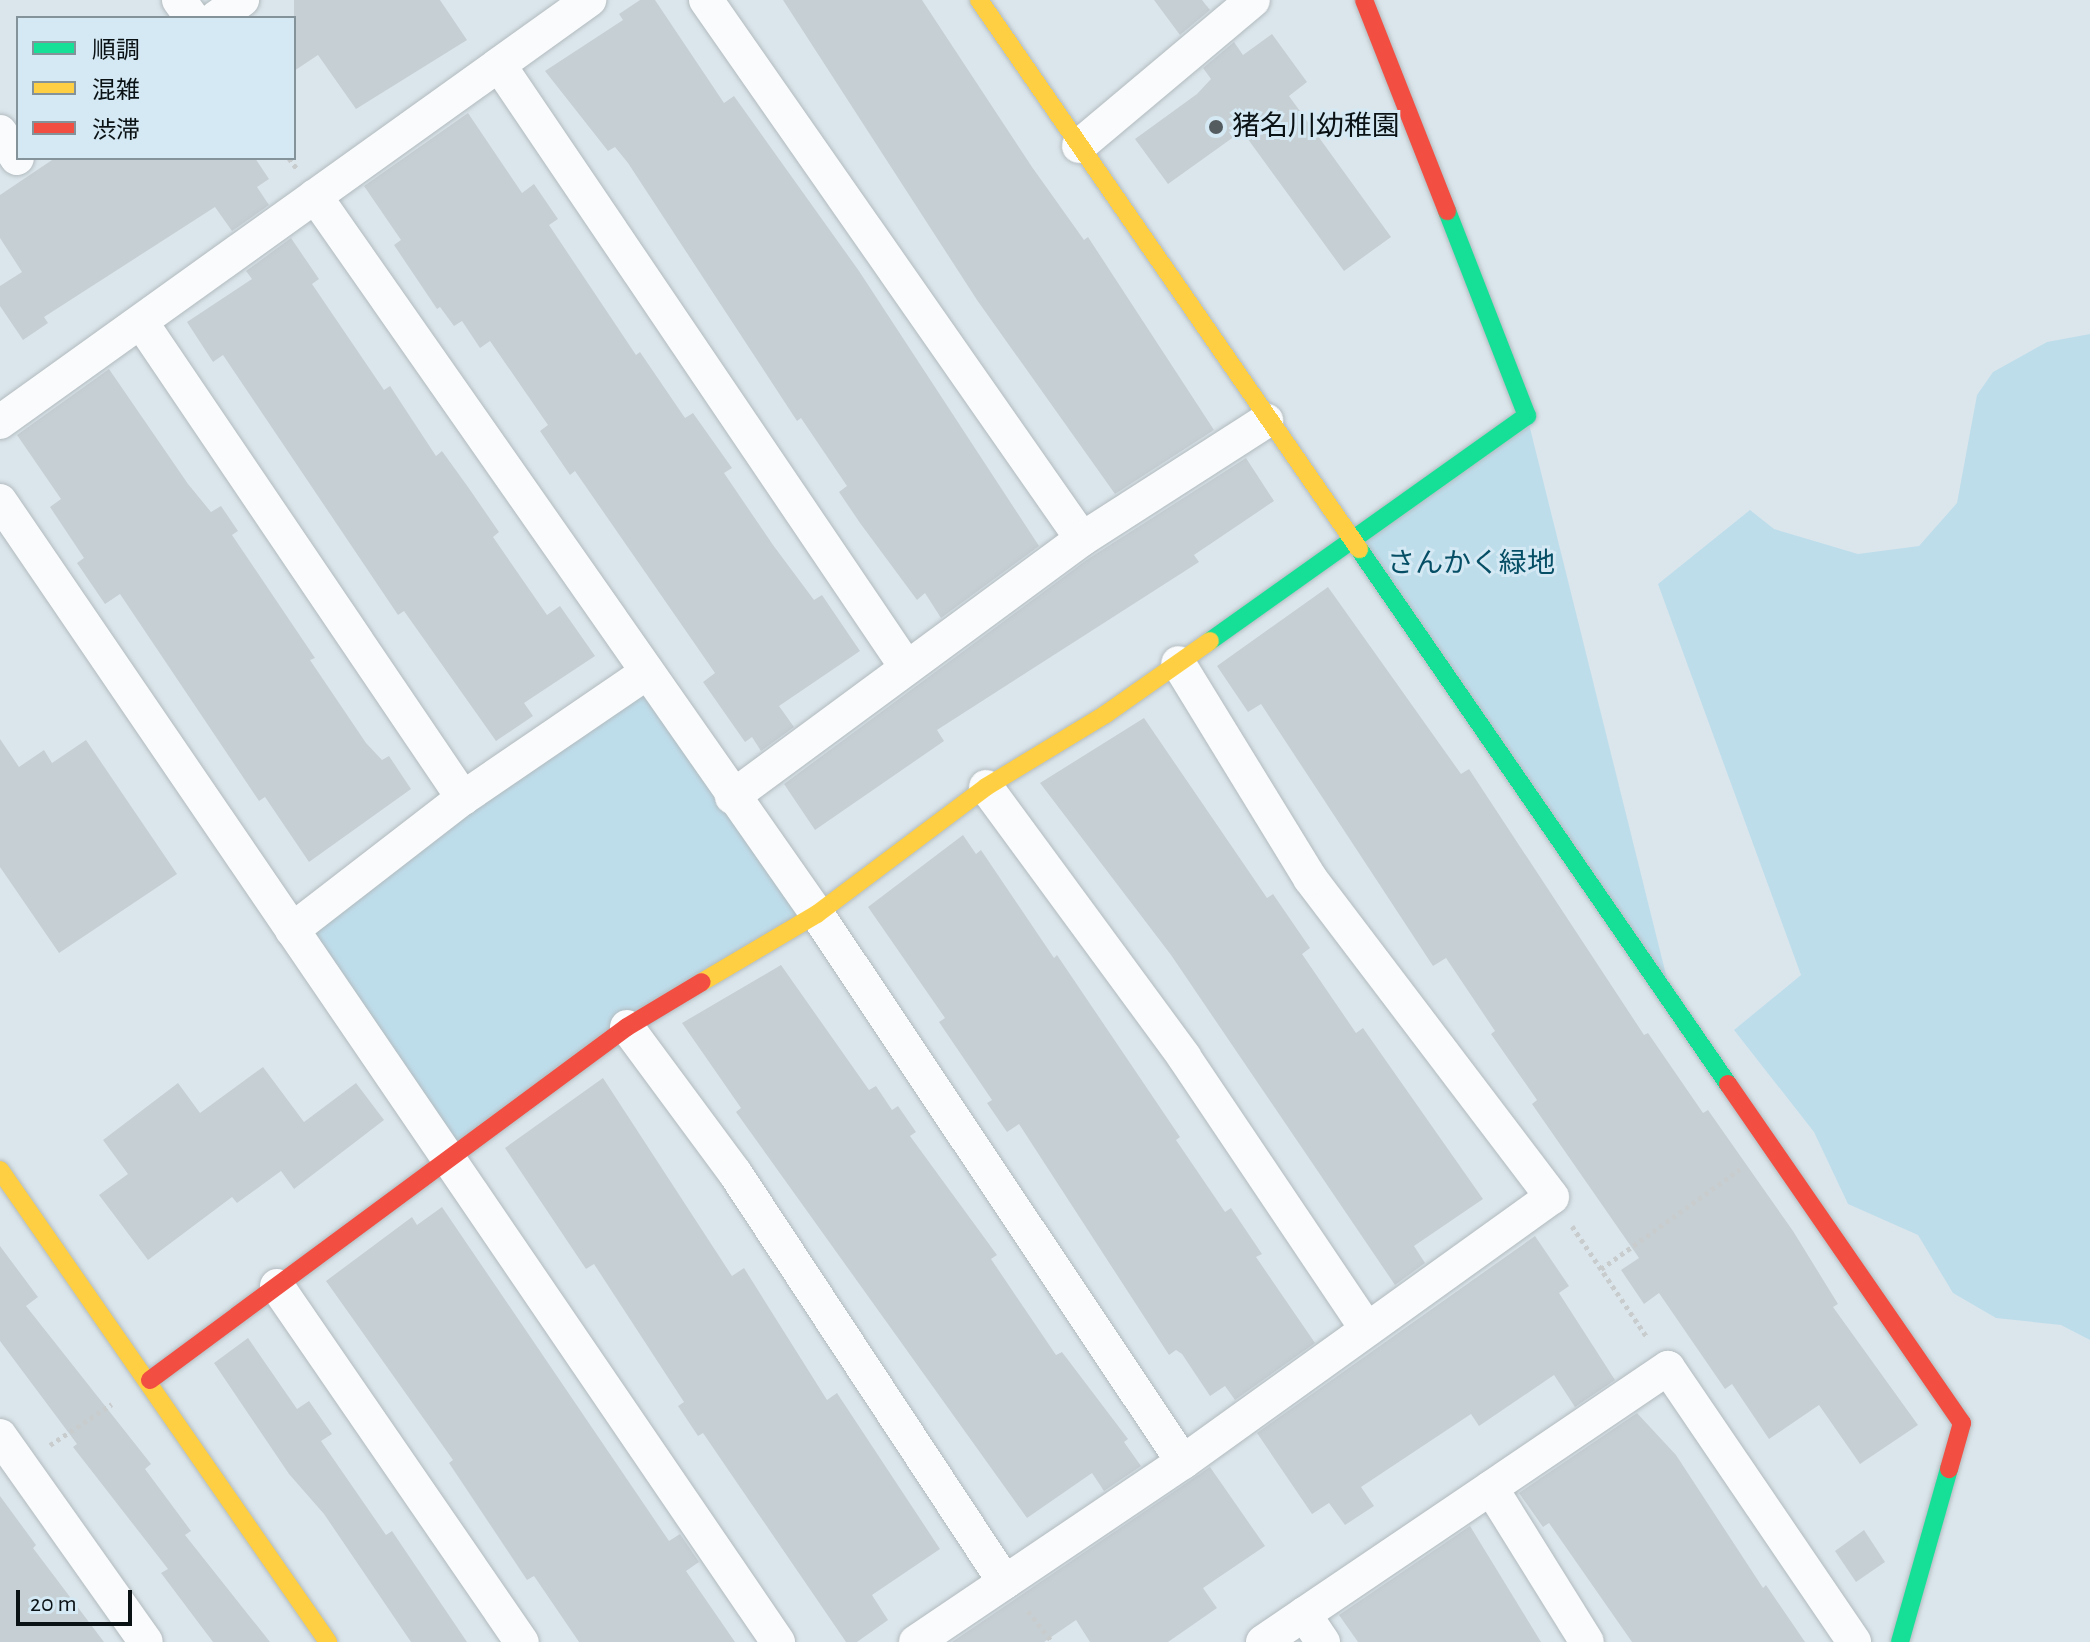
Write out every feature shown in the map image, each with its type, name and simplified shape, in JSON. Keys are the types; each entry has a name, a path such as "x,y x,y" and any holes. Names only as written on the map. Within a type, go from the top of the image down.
{"street":[{"path":"219,16 242,0"},
{"path":"0,422 589,0"},
{"path":"706,0 1082,539"},
{"path":"979,0 1349,542 1962,1423 1900,1642"},
{"path":"1079,146 1253,0"},
{"path":"150,1380 627,1027 817,914 986,787 1178,663 1527,416 1364,0"},
{"path":"499,65 905,665"},
{"path":"0,132 16,155"},
{"path":"315,196 732,797 817,914 1183,1462"},
{"path":"141,322 463,798"},
{"path":"732,797 905,665 1082,539 1266,421"},
{"path":"0,501 778,1642"},
{"path":"916,1642 1183,1462 1552,1197 1310,878 1178,663"},
{"path":"292,930 463,798 646,673"},
{"path":"986,787 1184,1057 1367,1329"},
{"path":"627,1027 735,1173 1005,1582"},
{"path":"0,1170 150,1380 328,1642"},
{"path":"277,1286 522,1642"},
{"path":"1263,1642 1668,1368 1854,1642"},
{"path":"0,1436 10,1471 146,1642"},
{"path":"1491,1488 1587,1642"},
{"path":"1304,1614 1323,1642"}],"path":[{"path":"1601,1269 1770,1147"},
{"path":"1552,1197 1668,1368"},
{"path":"10,1471 150,1380"}],"green space":[{"path":"2090,334 2090,1340 2061,1325 1996,1318 1953,1293 1918,1235 1848,1204 1814,1132 1734,1030 1801,975 1658,584 1750,510 1774,529 1858,554 1919,546 1957,503 1977,395 1993,372 2047,342"},
{"name":"さんかく緑地","path":"1527,416 1675,1011 1349,542"},
{"path":"646,673 817,914 448,1159 292,930"}],"building":[{"path":"294,0 440,0 467,40 356,109 318,55 296,70"},
{"path":"640,0 655,0 724,103 734,96 859,271 1039,546 941,618 925,593 917,600 860,523 839,492 847,486 801,418 797,421 628,163 615,147 608,151 545,71 623,20 619,14"},
{"path":"783,0 922,0 1032,167 1084,240 1088,237 1214,430 1115,494 977,300"},
{"path":"1154,0 1202,0 1210,10 1180,35"},
{"path":"1272,34 1307,82 1289,96 1391,237 1344,271 1242,131 1168,184 1135,139 1197,94 1211,79 1203,68 1234,42 1243,55"},
{"path":"468,113 522,193 534,184 558,219 549,225 636,355 640,352 685,418 693,413 732,468 724,473 773,545 814,600 822,595 860,651 779,706 794,727 761,751 752,737 745,742 703,682 715,673 575,471 570,475 540,431 548,425 490,341 480,348 462,321 454,326 440,307 437,309 394,245 401,240 364,186"},
{"path":"52,160 256,160 269,179 257,187 269,205 232,231 215,207 44,317 48,323 23,340 0,306 0,286 22,272 0,238 0,195"},
{"path":"291,238 319,279 312,284 384,390 390,386 436,456 442,451 468,487 499,532 493,537 547,615 560,606 595,656 524,703 533,716 496,741 404,611 398,615 223,355 213,362 187,322 252,279 246,271"},
{"path":"109,369 188,484 211,512 221,506 238,531 232,535 315,658 310,660 366,743 382,760 389,756 411,789 309,862 265,797 259,801 120,594 105,604 77,563 84,558 50,507 61,499 17,435"},
{"path":"1246,458 1274,501 1194,555 1199,562 937,730 944,741 815,830 784,784 1088,559"},
{"path":"1328,587 1461,774 1469,769 1644,1035 1648,1033 1703,1113 1708,1110 1793,1231 1838,1304 1833,1307 1918,1425 1860,1464 1819,1405 1769,1439 1732,1384 1725,1389 1659,1293 1644,1304 1621,1270 1639,1258 1532,1104 1537,1100 1491,1034 1495,1031 1446,958 1433,966 1261,704 1248,712 1217,666"},
{"path":"1144,718 1267,898 1273,894 1310,948 1302,954 1356,1033 1363,1028 1483,1199 1414,1246 1425,1263 1395,1285 1171,955 1040,783"},
{"path":"0,739 19,767 44,750 52,763 86,740 177,874 59,953 0,867"},
{"path":"963,835 976,854 981,850 1054,958 1057,955 1180,1137 1176,1140 1225,1212 1231,1208 1262,1254 1256,1257 1315,1343 1235,1400 1225,1386 1210,1396 1182,1354 1176,1350 1169,1355 1019,1124 1007,1132 987,1103 992,1100 939,1022 945,1018 868,907"},
{"path":"781,965 869,1090 876,1086 892,1110 898,1106 916,1132 910,1136 997,1255 991,1259 1056,1355 1062,1352 1128,1439 1124,1442 1141,1466 1104,1491 1092,1473 1027,1518 736,1112 741,1108 682,1023"},
{"path":"263,1067 304,1122 356,1083 384,1120 294,1189 281,1171 237,1203 232,1197 148,1260 99,1195 128,1174 103,1140 178,1083 200,1113"},
{"path":"603,1078 732,1276 744,1268 827,1400 837,1393 940,1549 872,1595 888,1620 857,1642 846,1642 703,1433 698,1436 678,1406 684,1402 594,1264 586,1269 505,1148"},
{"path":"442,1207 669,1541 680,1534 699,1562 686,1571 735,1642 579,1642 534,1576 527,1580 449,1463 453,1460 326,1281 412,1217 417,1225"},
{"path":"1535,1236 1569,1286 1559,1293 1615,1380 1575,1407 1554,1375 1479,1426 1471,1414 1361,1487 1374,1506 1345,1525 1329,1503 1312,1514 1257,1433"},
{"path":"0,1246 38,1297 26,1306 151,1464 145,1469 191,1531 185,1535 270,1642 213,1642 161,1573 168,1569 73,1447 77,1444 0,1341"},
{"path":"248,1338 297,1409 309,1401 332,1434 321,1441 386,1535 392,1531 467,1642 411,1642 324,1514 289,1474 214,1363"},
{"path":"1637,1413 1676,1455 1763,1588 1766,1585 1805,1642 1632,1642 1549,1523 1543,1527 1519,1493"},
{"path":"1210,1467 1265,1546 1203,1588 1217,1608 1168,1642 1090,1642 1076,1620 1044,1642 952,1642"},
{"path":"0,1496 36,1545 33,1548 104,1642 0,1642"},
{"path":"1470,1526 1541,1642 1358,1642 1339,1615"},
{"path":"1864,1530 1885,1562 1856,1582 1835,1551"}],"traffic: fast":[{"path":"1210,641 1527,416 1447,211"},
{"path":"1359,549 1728,1084"},
{"path":"1900,1642 1949,1469"}],"traffic: slow":[{"path":"979,0 1359,549"},
{"path":"702,982 817,914 986,787 1106,714 1210,641"},
{"path":"0,1170 328,1642"}],"traffic: jam":[{"path":"1364,0 1447,211"},
{"path":"150,1380 627,1027 702,982"},
{"path":"1728,1084 1962,1423 1949,1469"}],"place":[{"name":"猪名川幼稚園","path":"1216,127"}]}
